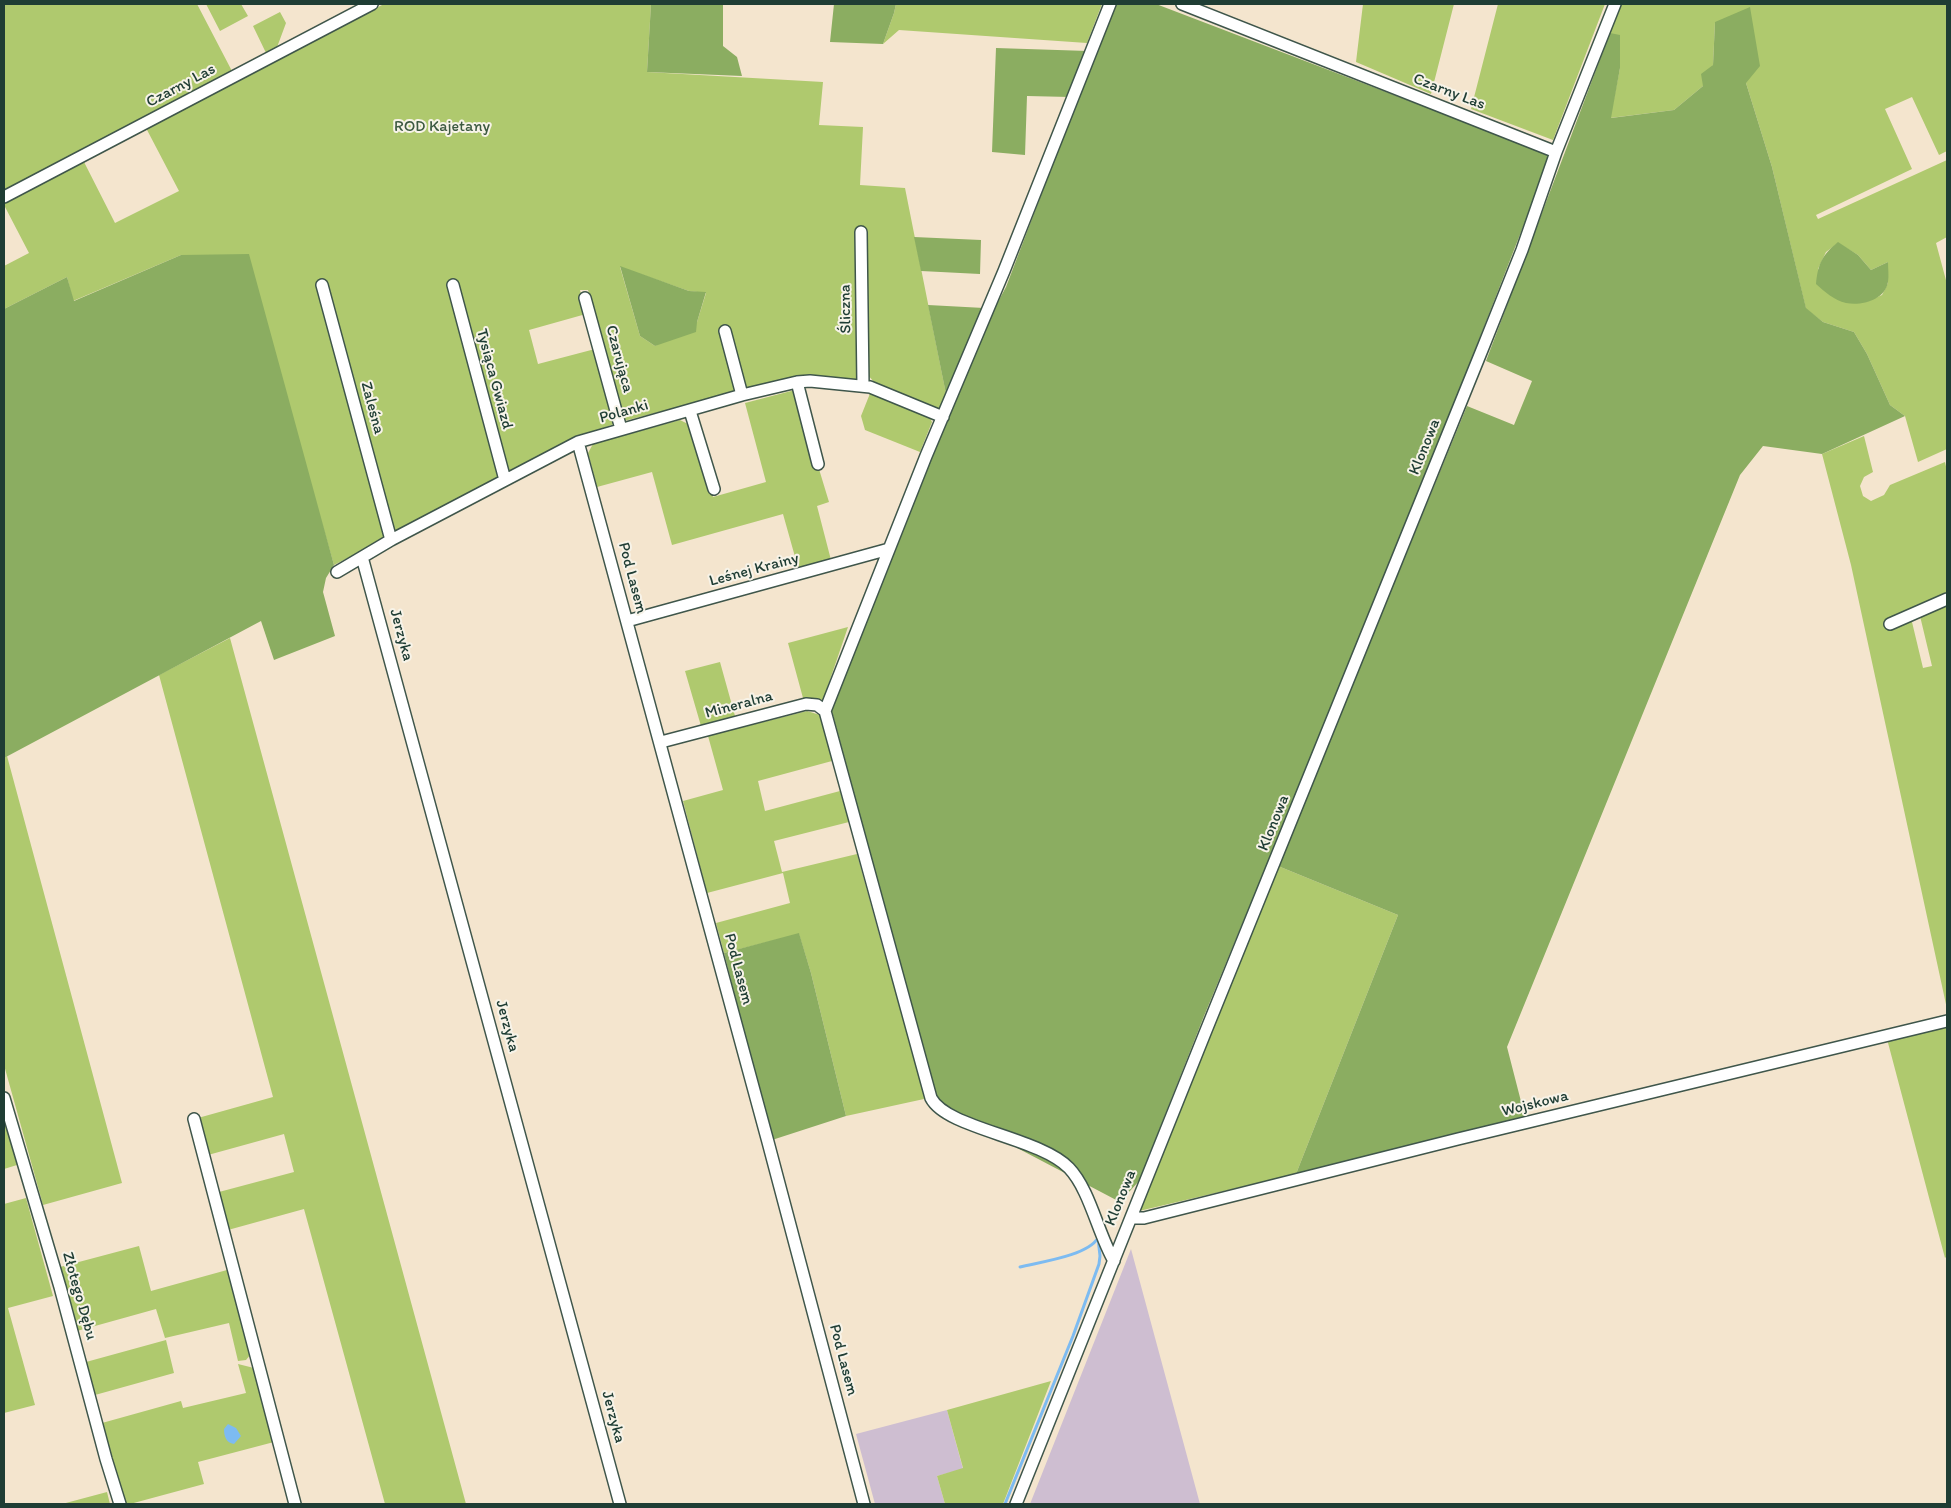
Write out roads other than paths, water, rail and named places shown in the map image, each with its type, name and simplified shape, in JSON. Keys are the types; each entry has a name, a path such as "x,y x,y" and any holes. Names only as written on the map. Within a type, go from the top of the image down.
{"street":[{"name":"Czarny Las","path":"4,197 372,4"},
{"path":"1110,4 1004,271 825,711 931,1098 935,1105 947,1114 1042,1150 1069,1168 1079,1183 1114,1261"},
{"name":"Czarny Las","path":"1182,4 1556,152"},
{"path":"1556,152 1615,4"},
{"name":"Klonowa","path":"1016,1504 1522,250 1556,152"},
{"name":"Śliczna","path":"862,232 863,386"},
{"name":"Tysiąca Gwiazd","path":"453,285 505,480"},
{"name":"Zaleśna","path":"322,286 391,540"},
{"name":"Czarująca","path":"585,298 621,429"},
{"path":"724,331 742,395"},
{"name":"Polanki","path":"337,572 391,540 578,442 742,395 797,382 810,381 863,386 870,387 943,417"},
{"path":"797,382 818,464"},
{"path":"690,411 714,489"},
{"name":"Pod Lasem","path":"578,442 661,742 864,1504"},
{"name":"Leśnej Krainy","path":"627,621 890,549"},
{"name":"Jerzyka","path":"362,557 620,1504"},
{"path":"1890,624 1947,599"},
{"name":"Mineralna","path":"661,742 806,704 817,706 825,711"},
{"name":"Wojskowa","path":"1131,1218 1144,1218 1458,1139 1947,1021"},
{"name":"Złotego Dębu","path":"4,1098 60,1287 106,1459 120,1504"},
{"path":"194,1119 296,1504"}],"water":[{"path":"228,1424 236,1428 241,1436 234,1444 227,1441 225,1437 224,1429"}],"waterway":[{"path":"1005,1504 1073,1336 1099,1264 1098,1238 1092,1244 1074,1254 1020,1267"}],"park label":[{"name":"ROD Kajetany","path":"442,127"}]}
